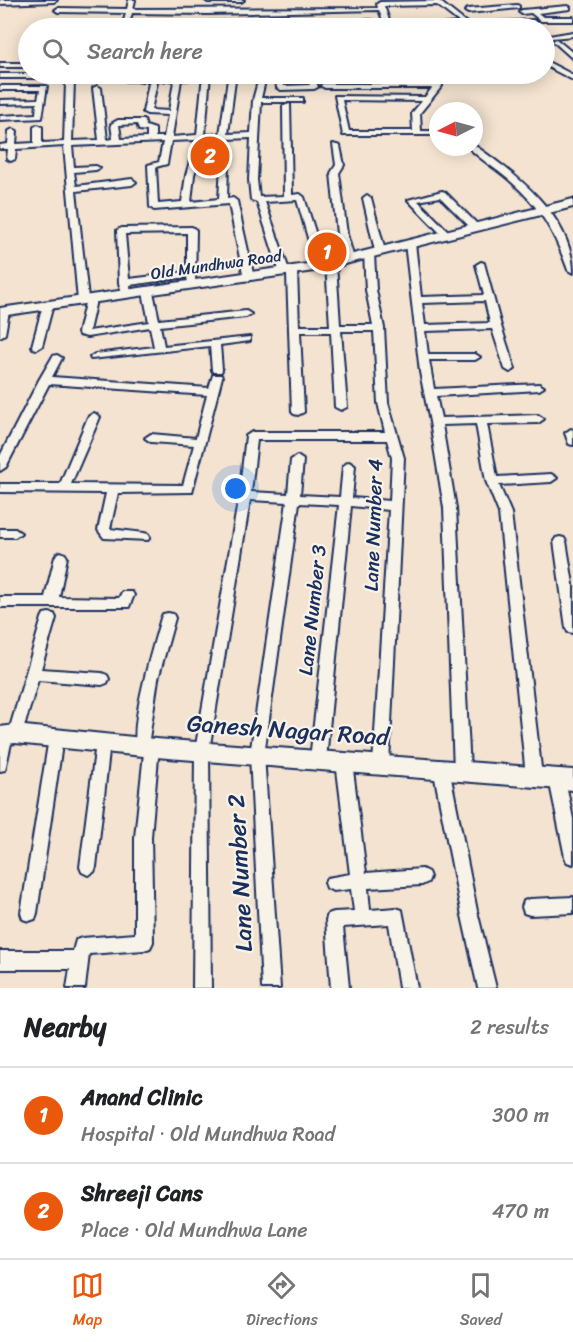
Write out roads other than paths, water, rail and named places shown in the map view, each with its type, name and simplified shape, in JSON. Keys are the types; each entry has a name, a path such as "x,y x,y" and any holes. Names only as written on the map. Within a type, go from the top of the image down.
{"street":[{"path":"4,12 4,1 54,0"},
{"path":"127,18 132,0"},
{"path":"180,12 182,0"},
{"path":"207,18 208,0 242,0"},
{"path":"511,0 528,18"},
{"path":"557,0 570,10"},
{"path":"385,18 380,4 439,3 457,18"},
{"path":"58,10 207,12 376,7 379,18"},
{"path":"85,18 89,10"},
{"path":"468,11 570,10"},
{"path":"531,11 540,18"},
{"path":"555,19 573,20"},
{"path":"555,22 573,20"},
{"path":"555,38 573,34"},
{"path":"555,40 573,45"},
{"path":"555,42 573,57"},
{"path":"0,65 18,65"},
{"path":"555,68 573,78"},
{"path":"0,76 18,76"},
{"path":"70,84 69,170 87,300 85,334 246,314"},
{"path":"156,84 147,112 172,112"},
{"path":"177,84 163,164 152,165 154,207 228,201"},
{"path":"186,205 190,175 201,136 205,84"},
{"path":"224,136 231,84"},
{"path":"261,84 257,100 255,200 300,197 326,265 335,329 341,407"},
{"path":"325,86 438,86"},
{"path":"417,133 417,110 438,86"},
{"path":"0,88 44,88 37,117 0,118"},
{"path":"97,88 103,141"},
{"path":"327,97 429,99"},
{"path":"339,97 346,133 429,133"},
{"path":"257,100 300,100"},
{"path":"0,102 40,101"},
{"path":"287,105 288,198"},
{"path":"117,140 115,124 118,122 141,122 142,128 151,129 151,139"},
{"path":"38,127 38,144"},
{"path":"11,159 13,131"},
{"path":"0,147 68,142 256,135"},
{"path":"336,146 340,165 336,173 342,234 349,259"},
{"path":"483,156 529,193 544,209 558,232 573,270"},
{"path":"225,165 228,201 249,278"},
{"path":"69,170 96,168"},
{"path":"72,189 132,182"},
{"path":"446,234 412,200 442,194 474,226"},
{"name":"Lane Number 4","path":"367,198 374,252 371,290 379,328 383,403 398,458 381,764"},
{"path":"260,200 288,272 294,329 298,412"},
{"name":"Old Mundhwa Road","path":"2,312 87,300 125,289 148,292 192,280 249,278 326,265 573,203"},
{"path":"190,228 192,280 125,289 120,232 190,228"},
{"path":"410,243 424,357 450,508 452,769 469,911 487,988"},
{"path":"481,265 496,327 510,369"},
{"path":"148,292 160,349"},
{"path":"418,300 490,298"},
{"path":"37,346 48,305"},
{"path":"0,334 2,312"},
{"path":"422,328 496,327"},
{"path":"294,329 379,328"},
{"path":"95,357 246,339"},
{"path":"0,488 188,489 217,374 215,342"},
{"path":"424,357 475,357"},
{"path":"0,468 57,358"},
{"path":"44,380 212,392"},
{"path":"430,393 539,387"},
{"path":"64,488 94,417"},
{"path":"436,422 538,418"},
{"path":"481,421 492,481 506,513 534,777"},
{"path":"202,988 202,752 245,496 252,436 392,436"},
{"path":"151,438 200,442"},
{"name":"Lane Number 2","path":"271,988 257,755 294,499 297,460"},
{"name":"Lane Number 3","path":"318,759 349,466"},
{"path":"492,481 551,478"},
{"path":"113,489 104,530 108,535 144,537"},
{"path":"245,496 395,506"},
{"path":"0,533 15,533"},
{"path":"560,541 573,628"},
{"path":"51,602 61,556"},
{"path":"0,602 124,603 127,595"},
{"path":"0,765 7,735 32,674 49,618"},
{"path":"76,988 82,946 144,942 143,837 148,747 142,739 151,680 168,618"},
{"path":"32,674 102,679"},
{"name":"Ganesh Nagar Road","path":"7,735 565,779"},
{"path":"29,913 56,738"},
{"path":"88,867 103,743"},
{"path":"344,762 363,918"},
{"path":"565,779 573,857"},
{"path":"333,883 422,877"},
{"path":"530,907 573,905"},
{"path":"340,988 334,920 396,916 408,988"},
{"path":"0,960 81,960"}],"place":[{"name":"Shreeji Cans","path":"210,156"},
{"name":"Anand Clinic","path":"327,252"}]}
